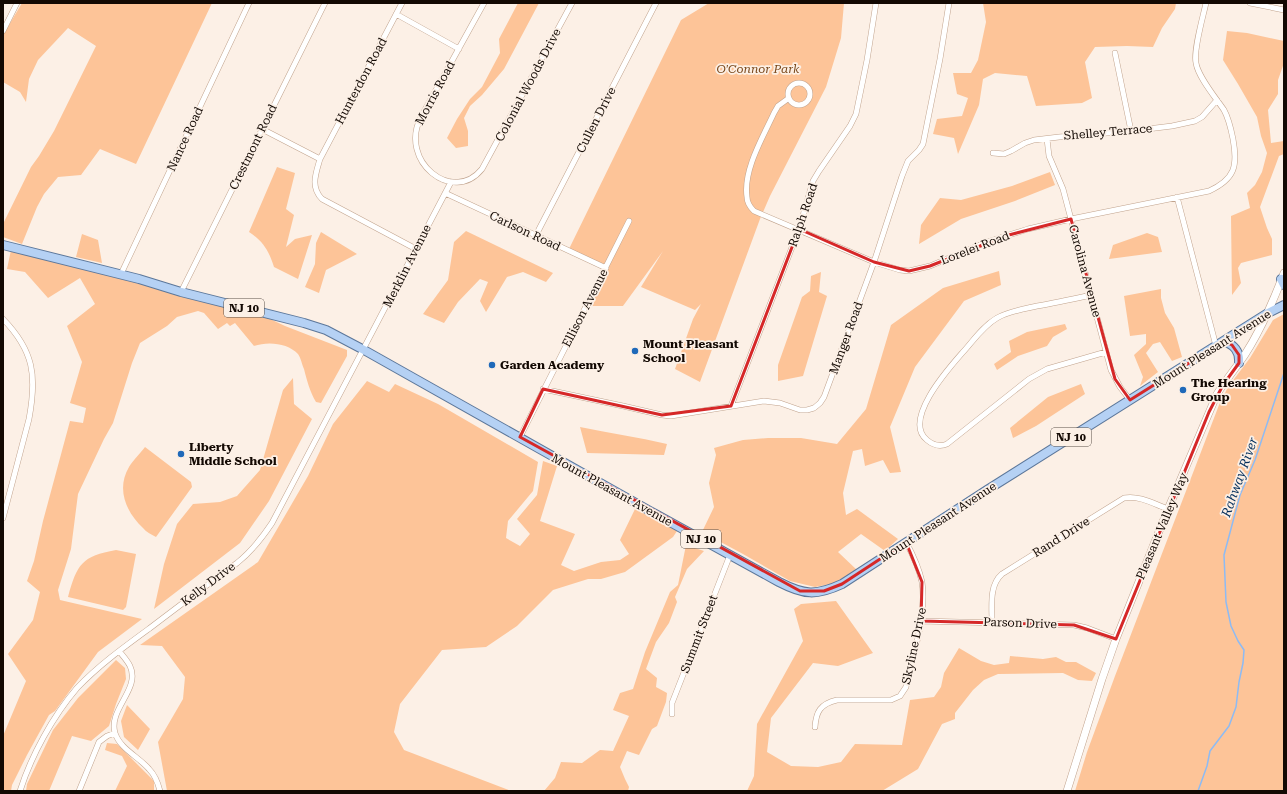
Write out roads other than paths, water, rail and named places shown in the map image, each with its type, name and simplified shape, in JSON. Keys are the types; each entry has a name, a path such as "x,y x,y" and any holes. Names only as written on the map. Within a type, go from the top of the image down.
{"main road":[{"name":"NJ 10","path":"3,245 121,274"},
{"name":"Mount Pleasant Avenue","path":"121,274 181,292 326,330 520,437 655,514 791,588 800,591 817,592 828,590 842,584 1220,343 1268,313 1284,305"},
{"name":"Pleasant Valley Way","path":"1067,791 1116,639 1168,509 1217,394 1251,344 1268,313 1283,279"},
{"path":"1220,343 1232,345 1239,355 1239,363"}],"street":[{"path":"3,31 17,3"},
{"name":"Nance Road","path":"121,274 249,3"},
{"name":"Crestmont Road","path":"181,292 325,3"},
{"name":"Hunterdon Road","path":"402,3 320,159 315,176 315,185 316,191 322,198 416,249"},
{"name":"Morris Road","path":"451,182 436,175 425,167 417,151 415,138 416,129 484,3"},
{"name":"Colonial Woods Drive","path":"451,182 460,182 469,179 477,174 484,166 572,3"},
{"name":"Cullen Drive","path":"536,237 656,3"},
{"name":"Ralph Road","path":"731,406 799,229 813,181 850,126 856,114 867,60 876,3"},
{"name":"Manger Road","path":"544,389 671,416 768,401 780,403 800,410 814,408 820,403 824,397 874,262 902,176 908,161 919,150 925,137 949,3"},
{"name":"Lorelei Road","path":"789,98 778,106 750,165 746,198 749,205 754,210 874,262 900,270 909,271 919,269 1005,236 1071,219 1208,191 1225,182 1232,171 1235,160 1230,124 1224,110 1200,73 1196,64 1195,54 1206,3"},
{"path":"1250,3 1284,10"},
{"path":"396,14 458,49"},
{"path":"1114,53 1131,131"},
{"path":"802,83 810,90 809,99 805,104 796,105 790,101 789,98 788,91 792,85 802,83"},
{"name":"Shelley Terrace","path":"993,154 1004,154 1025,142 1059,137 1172,126 1195,121 1202,117 1217,100"},
{"path":"262,129 320,159"},
{"name":"Carolina Avenue","path":"1047,139 1049,156 1063,189 1106,352 1116,379 1130,400"},
{"name":"Merklin Avenue","path":"364,350 451,182"},
{"name":"Carlson Road","path":"445,193 536,237 606,268"},
{"path":"1177,197 1220,343"},
{"name":"Ellison Avenue","path":"520,437 629,221"},
{"path":"1091,295 1012,312 998,317 990,323 949,367 929,396 922,413 920,424 923,436 937,445 949,443 1029,379 1039,373 1047,369 1106,352"},
{"path":"3,319 14,330 20,339 29,357 33,375 32,404 3,518"},
{"name":"Kelly Drive","path":"20,791 34,756 61,709 77,689 98,667 248,554 262,539 272,523 364,350"},
{"name":"Rand Drive","path":"992,622 993,590 996,578 1002,574 1124,498 1140,498 1168,509"},
{"name":"Skyline Drive","path":"815,727 816,716 819,710 829,702 837,700 891,700 900,696 906,688 921,621 923,599 922,582 917,563 906,542"},
{"name":"Summit Street","path":"672,714 672,703 730,555"},
{"name":"Parson Drive","path":"921,621 1074,625 1087,628 1116,639"},
{"path":"119,651 130,667 132,677 129,688 116,716 116,733 120,743 149,769 157,782 160,791"},
{"path":"78,791 100,742 107,736 116,733"}],"waterway":[{"name":"Rahway River","path":"1198,791 1207,766 1210,751 1229,726 1236,707 1243,663 1244,650 1231,626 1226,602 1224,555 1240,495 1255,460 1284,373"}],"place":[{"name":"Mount Pleasant School","path":"635,351"},
{"name":"Garden Academy","path":"492,365"},
{"name":"The Hearing Group","path":"1183,390"},
{"name":"Liberty Middle School","path":"181,454"}],"park label":[{"name":"O'Connor Park","path":"758,69"}]}
